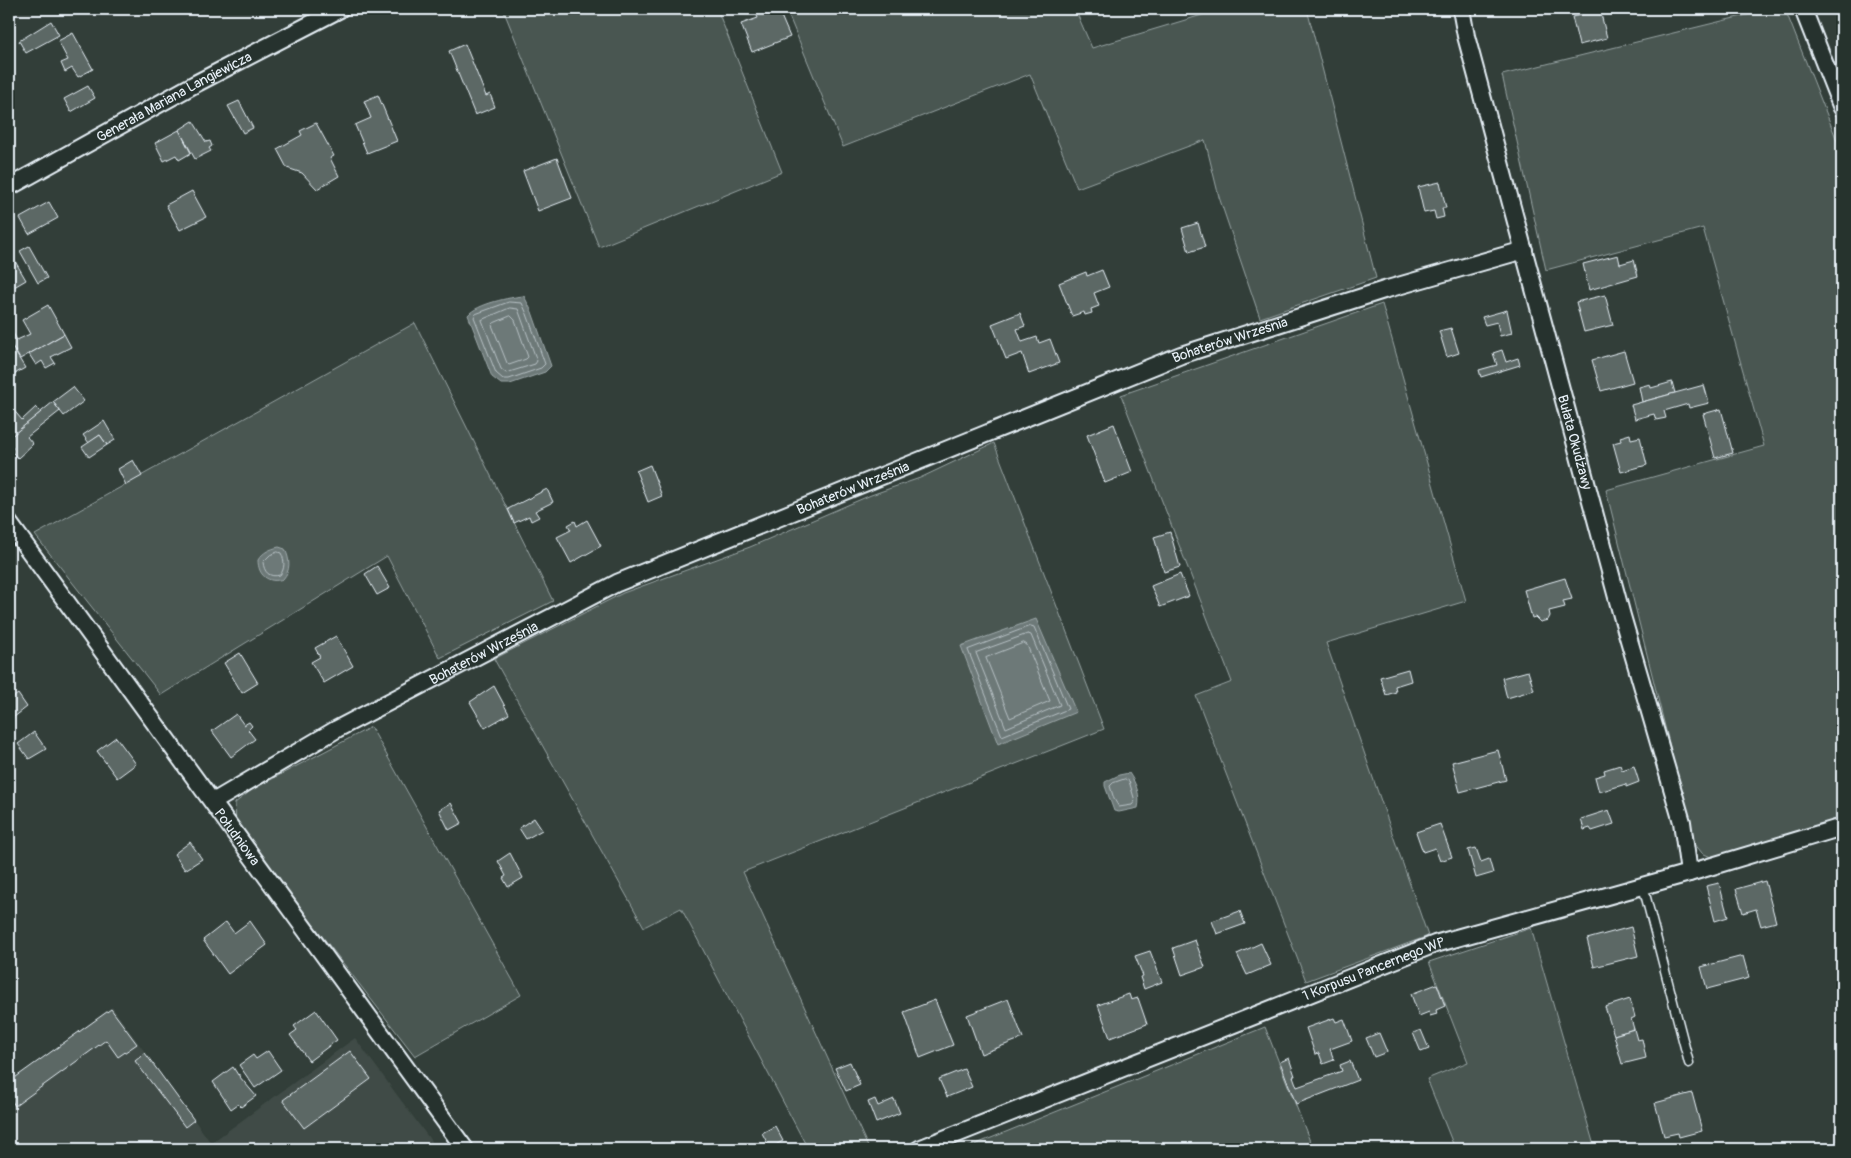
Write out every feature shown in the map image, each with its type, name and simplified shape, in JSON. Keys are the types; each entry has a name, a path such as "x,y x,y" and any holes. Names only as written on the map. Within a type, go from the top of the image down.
{"street":[{"name":"Generała Mariana Langiewicza","path":"9,186 195,84 340,9"},
{"name":"Bułata Okudżawy","path":"1461,9 1466,36 1622,616 1682,822 1689,873"},
{"path":"1803,9 1842,108"},
{"name":"Bohaterów Września","path":"213,802 337,729 617,583 1181,355 1384,290 1524,250"},
{"name":"Południowa","path":"9,522 465,1149"},
{"name":"1 Korpusu Pancernego WP","path":"919,1149 1435,944 1689,873 1842,827"}],"lane":[{"path":"1643,886 1689,1063"}],"shaded area":[{"path":"503,9 717,9 782,172 599,247"},
{"path":"786,9 1075,9 1092,48 1222,9 1307,9 1376,278 1260,318 1219,197 1205,140 1077,188 1030,74 843,147"},
{"path":"1771,9 1785,9 1842,153 1842,822 1717,860 1702,853 1694,843 1606,490 1764,446 1703,228 1546,270 1502,75"},
{"path":"1382,304 1466,601 1326,643 1428,936 1306,981 1196,696 1232,682 1121,395"},
{"path":"415,323 553,601 440,658 387,556 161,695 35,535"},
{"path":"994,443 1104,729 743,872 868,1147 866,1149 808,1149 681,908 644,927 494,659 623,593 750,547 871,495 920,478"},
{"path":"371,727 521,995 415,1056 236,825 235,803 253,789"},
{"path":"1531,928 1595,1149 1455,1149 1427,1079 1468,1062 1429,962"},
{"path":"112,1007 211,1143 355,1038 437,1149 14,1149 9,1141 9,1082"},
{"path":"1265,1027 1313,1149 964,1149"}],"water":[{"path":"524,296 532,312 551,366 545,372 510,384 501,384 492,377 468,315 486,304"},
{"path":"279,547 285,549 289,561 286,576 278,580 268,579 262,574 258,560 267,551"},
{"path":"1036,619 1076,712 998,744 961,646"},
{"path":"1129,773 1137,790 1138,808 1119,812 1114,811 1105,782 1119,775"}],"building":[{"path":"754,9 778,9 790,37 752,52 741,24 758,18"},
{"path":"1600,10 1607,38 1579,45 1572,17"},
{"path":"51,21 59,35 26,53 19,41"},
{"path":"73,33 93,69 78,77 72,68 65,72 61,63 68,60 58,41"},
{"path":"465,44 486,96 490,94 495,107 475,115 449,51"},
{"path":"88,86 95,98 71,112 64,99"},
{"path":"378,95 397,141 367,153 355,125 371,118 364,101"},
{"path":"239,101 253,128 243,133 228,106"},
{"path":"193,121 206,142 210,141 212,146 209,148 211,151 195,159 179,130"},
{"path":"316,123 334,156 330,158 339,176 317,189 302,173 287,168 277,149 302,135 300,131"},
{"path":"179,130 191,153 179,160 176,155 164,161 155,143"},
{"path":"557,158 572,198 538,211 523,171"},
{"path":"1440,182 1446,208 1442,208 1444,217 1436,219 1434,211 1424,213 1418,187"},
{"path":"192,191 206,217 180,230 166,205"},
{"path":"49,202 58,218 29,234 20,218"},
{"path":"1198,223 1205,247 1189,252 1182,228"},
{"path":"29,246 47,278 38,283 20,251"},
{"path":"1618,255 1620,264 1634,260 1638,276 1589,290 1583,264"},
{"path":"12,256 26,280 9,290 9,258"},
{"path":"1102,270 1109,287 1094,293 1099,306 1091,309 1092,313 1085,315 1084,312 1072,316 1059,283 1086,272 1087,276"},
{"path":"1605,295 1613,325 1584,332 1576,302"},
{"path":"48,305 64,334 20,359 9,341 9,329 17,340 30,334 22,320"},
{"path":"1507,310 1512,333 1500,336 1497,322 1485,325 1482,317"},
{"path":"1020,313 1025,326 1017,329 1022,342 1037,337 1039,343 1050,339 1059,363 1029,374 1022,353 1006,359 992,324"},
{"path":"1451,328 1459,353 1447,357 1439,331"},
{"path":"64,334 71,347 51,357 55,363 46,368 42,361 36,365 29,354"},
{"path":"9,345 25,368 9,377"},
{"path":"1502,350 1506,362 1518,358 1520,365 1481,377 1479,370 1497,365 1493,353"},
{"path":"1624,351 1633,382 1601,391 1592,360"},
{"path":"1672,382 1675,393 1642,402 1639,387 1650,384 1651,388"},
{"path":"1704,385 1709,403 1689,408 1688,404 1664,411 1666,418 1656,420 1654,414 1635,419 1631,405"},
{"path":"73,387 84,401 64,416 53,402"},
{"path":"53,402 60,411 27,437 33,444 18,458 11,451 13,448 9,443 9,438"},
{"path":"11,407 22,420 36,407 41,412 9,438 9,409"},
{"path":"1721,409 1733,453 1715,458 1703,414"},
{"path":"104,421 115,440 107,445 100,435 89,443 83,435"},
{"path":"1114,424 1132,472 1105,483 1087,435"},
{"path":"1630,434 1631,439 1640,437 1647,465 1621,472 1613,443 1621,441 1620,437"},
{"path":"100,435 107,445 89,457 82,447"},
{"path":"133,460 142,476 126,485 118,469"},
{"path":"650,465 662,496 648,502 636,471"},
{"path":"547,489 553,502 535,511 539,517 531,521 529,516 514,523 508,509"},
{"path":"587,520 601,546 571,563 557,537 571,530 568,525 575,521 577,526"},
{"path":"1170,532 1180,567 1164,572 1154,537"},
{"path":"377,566 390,588 377,595 365,574"},
{"path":"1180,574 1189,596 1160,607 1151,586"},
{"path":"1565,578 1572,599 1563,601 1565,607 1549,611 1550,616 1548,620 1540,622 1535,617 1532,618 1524,590"},
{"path":"336,636 353,666 324,683 311,662 320,657 315,648"},
{"path":"240,653 258,683 242,693 224,663"},
{"path":"1408,669 1411,681 1395,686 1396,692 1386,695 1380,677"},
{"path":"1528,671 1534,690 1507,698 1502,678"},
{"path":"494,686 509,714 485,728 470,702"},
{"path":"18,694 27,707 9,721 9,700"},
{"path":"236,714 244,725 249,722 252,726 248,730 255,739 231,757 212,731"},
{"path":"34,732 46,749 29,759 18,744"},
{"path":"116,737 136,764 117,778 97,751"},
{"path":"1498,750 1506,780 1460,792 1452,762"},
{"path":"1620,765 1622,770 1634,766 1639,782 1626,787 1626,784 1599,792 1595,777 1605,774 1604,770"},
{"path":"451,803 462,823 449,830 439,810"},
{"path":"1609,810 1614,824 1592,831 1590,828 1584,830 1581,819"},
{"path":"534,818 542,830 526,839 519,828"},
{"path":"1440,824 1452,857 1440,861 1435,848 1423,852 1416,832"},
{"path":"190,842 202,859 185,870 174,854"},
{"path":"1476,848 1481,862 1489,859 1493,873 1476,878 1468,850"},
{"path":"510,853 523,878 508,887 503,878 506,876 498,861"},
{"path":"1765,881 1776,922 1761,926 1756,909 1743,913 1736,889"},
{"path":"1719,883 1728,917 1715,921 1706,886"},
{"path":"1240,911 1245,924 1217,934 1212,921"},
{"path":"250,921 267,945 228,974 203,940 226,922 234,933"},
{"path":"1631,927 1638,956 1594,967 1587,939"},
{"path":"1195,940 1205,967 1182,975 1173,948"},
{"path":"1261,943 1271,965 1247,975 1237,954"},
{"path":"1150,951 1162,982 1144,989 1140,977 1143,976 1135,956"},
{"path":"1743,956 1749,978 1707,989 1701,967"},
{"path":"1437,984 1445,1006 1436,1010 1437,1014 1430,1016 1429,1012 1419,1016 1411,994"},
{"path":"1129,994 1131,1000 1138,998 1147,1024 1110,1038 1098,1005"},
{"path":"1008,999 1023,1038 981,1054 967,1015"},
{"path":"1630,999 1635,1017 1631,1019 1634,1029 1614,1035 1605,1007"},
{"path":"935,1000 953,1045 920,1058 904,1012"},
{"path":"111,1009 137,1044 118,1057 106,1040 15,1106 9,1096 9,1082"},
{"path":"316,1010 337,1040 309,1061 290,1035 297,1030 294,1026"},
{"path":"1334,1018 1336,1022 1344,1019 1352,1041 1330,1049 1334,1060 1323,1064 1319,1053 1315,1054 1306,1028"},
{"path":"1634,1029 1637,1040 1642,1039 1646,1058 1622,1064 1614,1035"},
{"path":"1421,1030 1429,1049 1421,1052 1413,1033"},
{"path":"1379,1033 1387,1052 1374,1057 1366,1038"},
{"path":"268,1051 281,1070 255,1088 239,1065 253,1055 256,1059"},
{"path":"350,1051 371,1079 304,1128 283,1100"},
{"path":"145,1053 194,1120 185,1127 135,1061"},
{"path":"1289,1058 1297,1087 1342,1071 1340,1065 1350,1061 1358,1080 1296,1104 1280,1062"},
{"path":"850,1062 860,1085 846,1091 835,1068"},
{"path":"233,1067 256,1096 241,1107 238,1104 231,1109 213,1082"},
{"path":"964,1069 972,1087 947,1097 939,1079"},
{"path":"1692,1093 1702,1131 1679,1137 1678,1133 1664,1136 1655,1103"},
{"path":"875,1099 878,1106 894,1099 900,1113 876,1123 868,1102"},
{"path":"775,1126 783,1141 770,1148 762,1133"}]}
